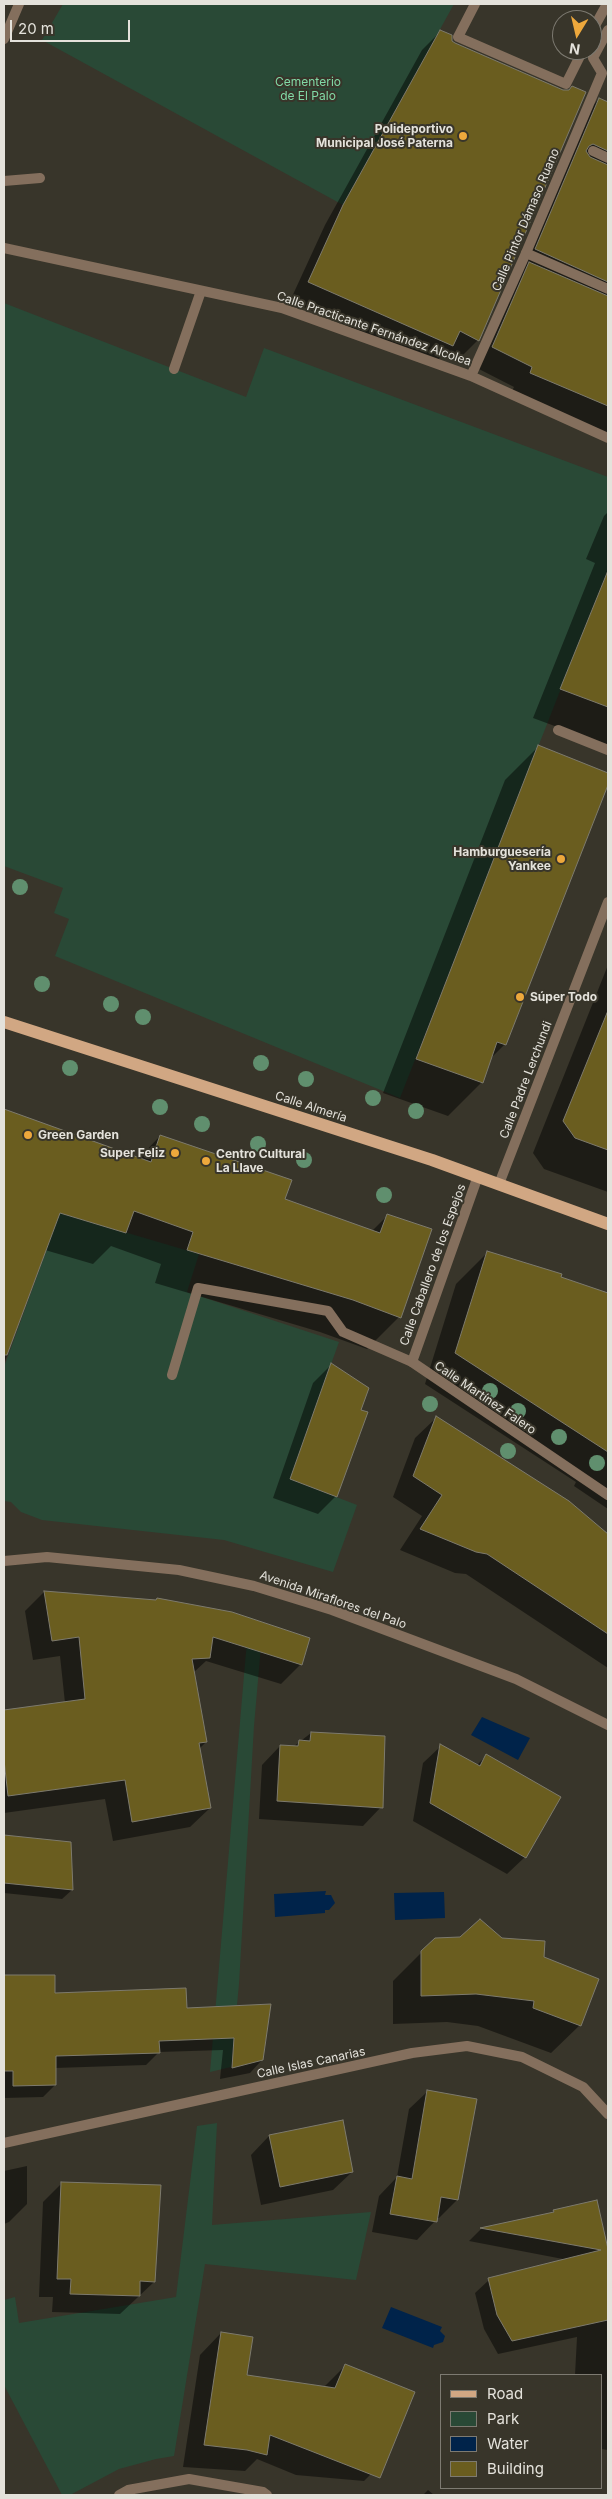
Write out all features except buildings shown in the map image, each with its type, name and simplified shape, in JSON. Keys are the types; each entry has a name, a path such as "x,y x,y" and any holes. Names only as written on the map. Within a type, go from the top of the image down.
{"main road":[{"name":"Calle Almería","path":"4,1022 478,1176 608,1224"}],"street":[{"path":"4,39 19,4"},
{"path":"476,4 458,37 566,84 578,60"},
{"name":"Calle Pintor Dámaso Ruano","path":"471,376 605,73 593,58 608,30"},
{"path":"593,151 608,158"},
{"path":"4,181 40,178"},
{"name":"Calle Practicante Fernández Alcolea","path":"4,248 282,308 471,376 608,438"},
{"path":"526,253 608,289"},
{"path":"174,369 201,291"},
{"path":"558,730 608,750"},
{"name":"Calle Padre Lerchundi","path":"500,1184 608,902"},
{"name":"Calle Caballero de los Espejos","path":"412,1362 478,1176"},
{"name":"Calle Martínez Falero","path":"172,1375 198,1288 328,1311 343,1332 412,1362 608,1495"},
{"name":"Avenida Miraflores del Palo","path":"4,1561 47,1557 179,1570 254,1586 332,1610 516,1679 608,1725"},
{"name":"Calle Islas Canarias","path":"4,2143 412,2053 467,2046 522,2056 583,2087 608,2114"},
{"path":"119,2495 128,2490 189,2479 263,2492 267,2495"}],"green space":[{"name":"Cementerio de El Palo","path":"63,4 454,4 343,205 42,40"},
{"path":"4,303 246,397 264,348 608,477 608,569 400,1098 55,956 69,919 54,913 63,888 4,866"},
{"path":"60,1213 199,1254 187,1292 339,1342 290,1479 357,1505 333,1572 224,1540 42,1520 21,1512 11,1502 4,1501 4,1367"},
{"path":"249,1617 263,1623 254,1726 239,1984 231,2067 210,2072"},
{"path":"217,2123 212,2225 371,2212 356,2280 205,2264 174,2456 119,2469 70,2495 62,2495 4,2385 4,2300 15,2297 19,2323 176,2297 197,2126"}],"water":[{"path":"482,1717 530,1738 518,1760 471,1735"},
{"path":"326,1891 325,1895 331,1895 335,1903 329,1910 325,1910 325,1913 275,1917 274,1894"},
{"path":"444,1892 445,1918 395,1920 394,1893"},
{"path":"391,2307 442,2327 440,2331 445,2336 443,2342 434,2345 433,2348 382,2328"}],"place":[{"name":"Polideportivo Municipal José Paterna","path":"463,136"},
{"name":"Hamburguesería Yankee","path":"561,859"},
{"name":"Súper Todo","path":"520,997"},
{"name":"Green Garden","path":"28,1135"},
{"name":"Super Feliz","path":"175,1153"},
{"name":"Centro Cultural La Llave","path":"206,1161"}]}
